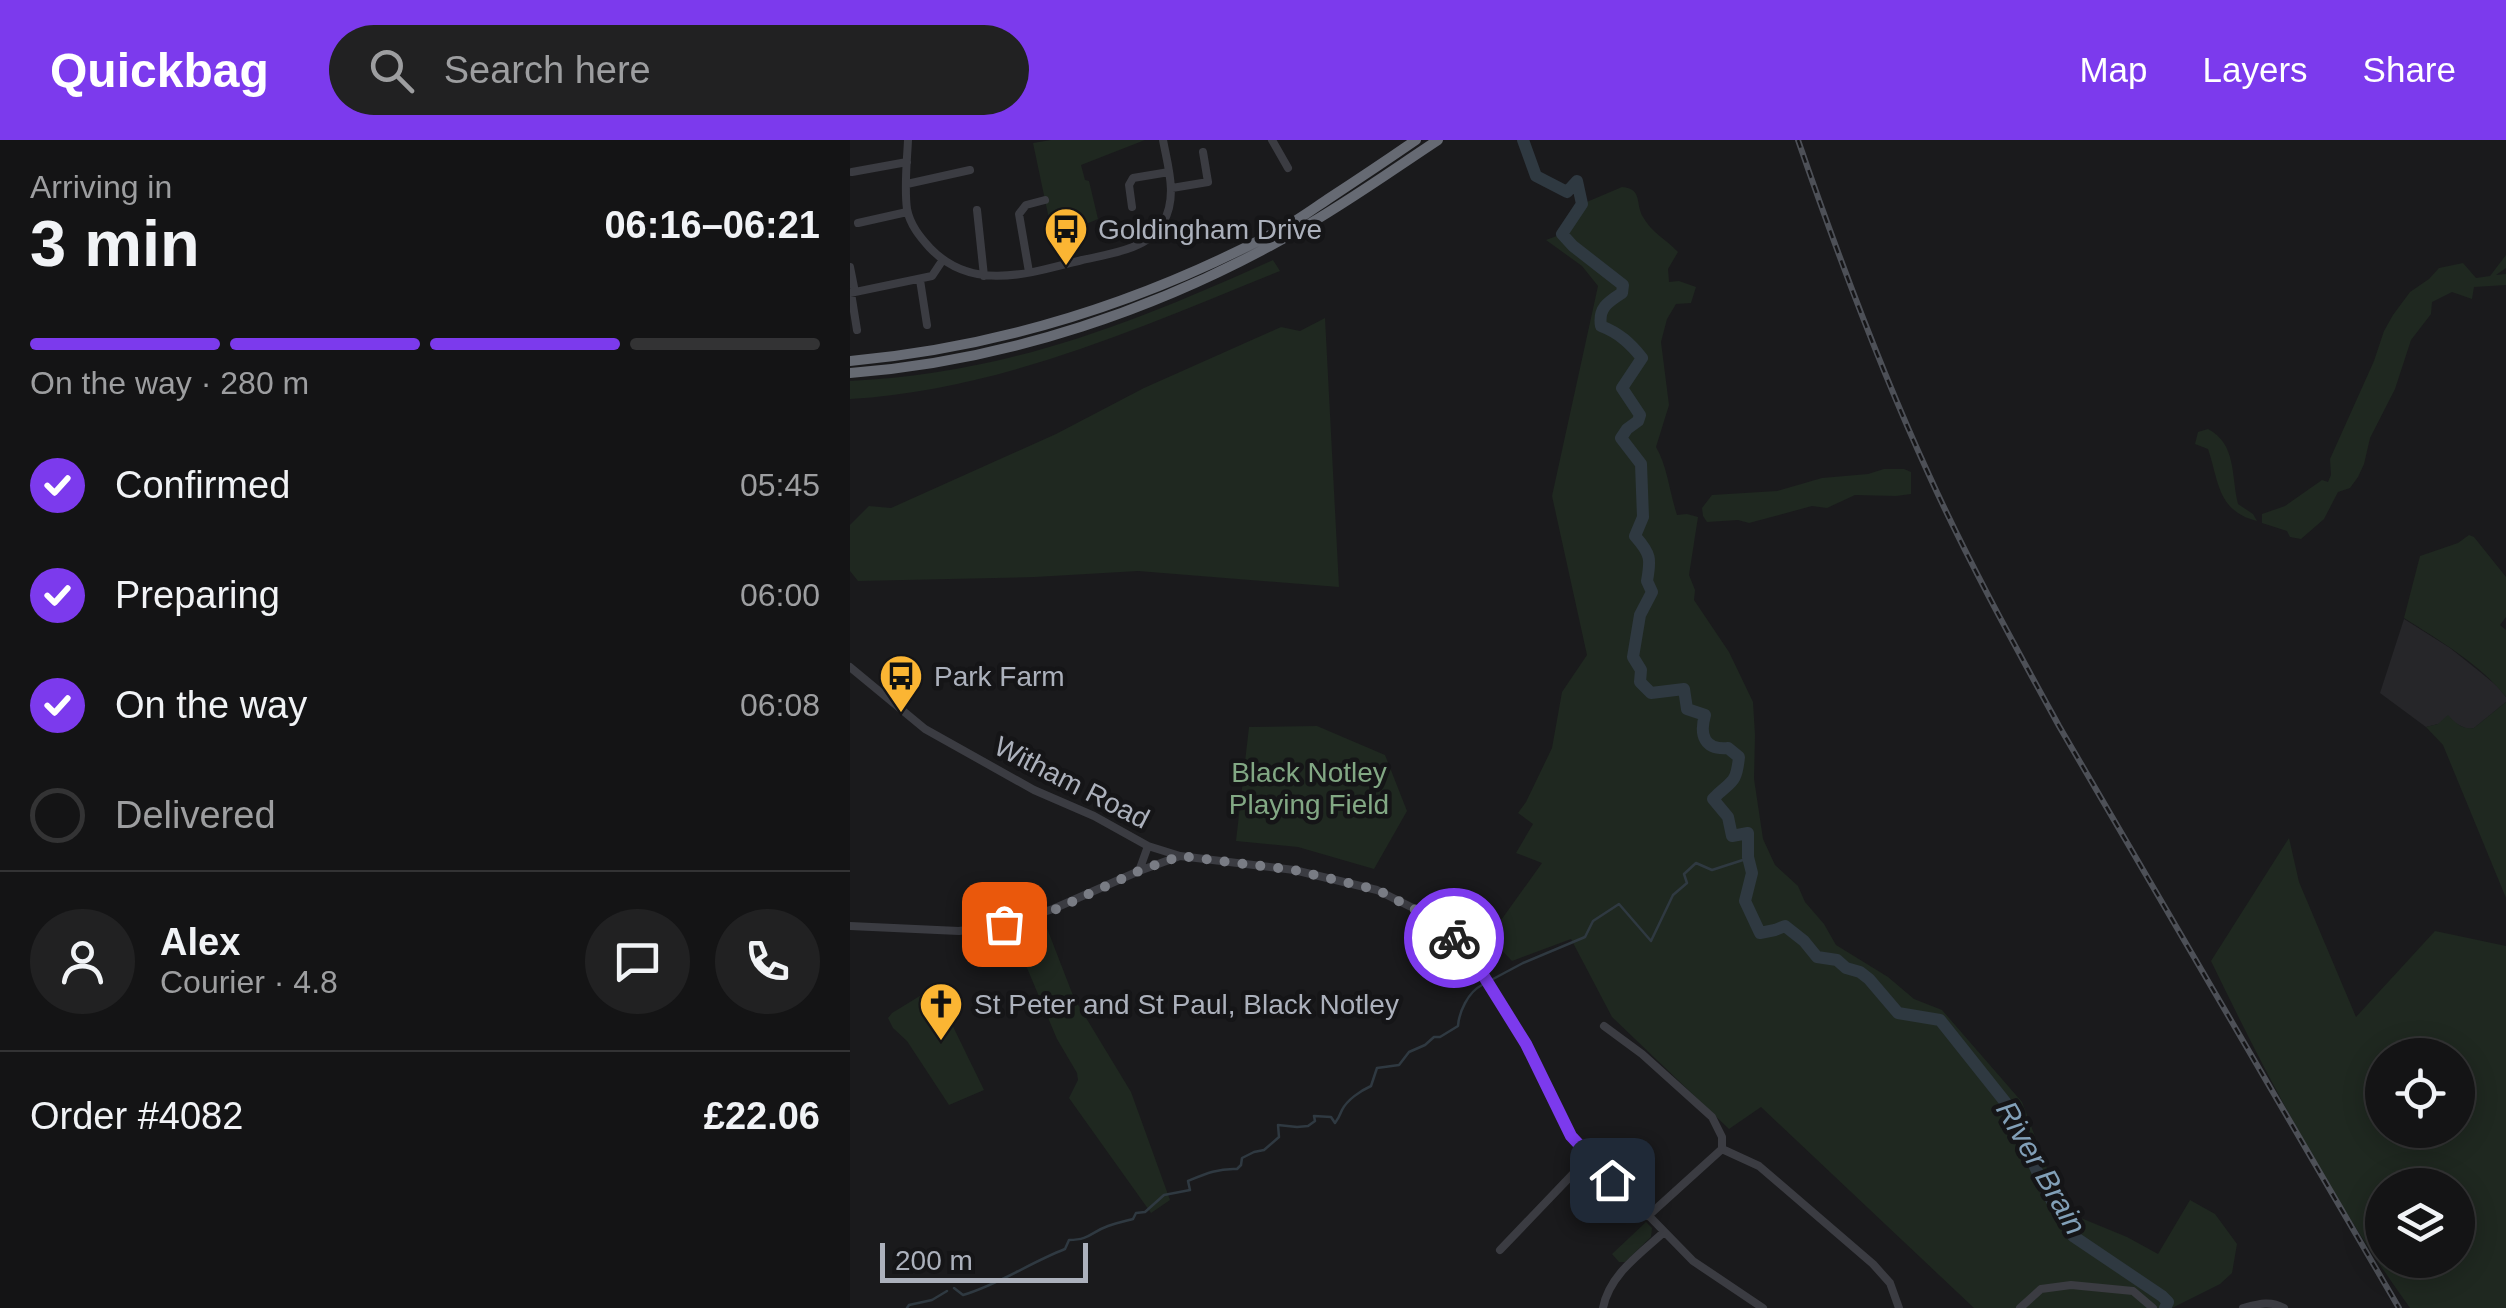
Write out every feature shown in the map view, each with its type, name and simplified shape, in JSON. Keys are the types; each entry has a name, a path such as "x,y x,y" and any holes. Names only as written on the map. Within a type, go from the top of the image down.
{"highway":[{"path":"850,361 972,344 1029,330 1193,274 1287,226 1416,140"},
{"path":"850,373 979,354 1032,342 1128,311 1222,272 1300,230 1438,140"}],"street":[{"path":"908,140 908,212 918,236 942,261 984,276 1004,277 1121,250 1152,238 1163,224 1172,188 1163,140"},
{"path":"1272,140 1288,168"},
{"path":"1172,188 1208,182 1204,152"},
{"path":"852,172 907,162"},
{"path":"907,184 970,170"},
{"path":"1132,207 1129,185 1133,178 1169,172"},
{"path":"1029,272 1020,214 1026,205 1045,200"},
{"path":"977,210 984,276"},
{"path":"858,223 908,212"},
{"path":"852,293 932,276 942,261"},
{"path":"850,267 858,330"},
{"path":"920,280 927,325"},
{"name":"Witham Road","path":"850,667 925,729 1034,790 1094,816 1148,846 1180,856 1294,870 1378,890 1438,922 1475,962 1526,1044 1571,1136 1694,1261 1763,1308"},
{"path":"1139,871 1148,846"},
{"path":"850,926 978,930 1054,910 1180,856"},
{"path":"1604,1026 1642,1054 1712,1117 1722,1137 1722,1149 1648,1216"},
{"path":"1722,1149 1760,1166 1873,1264 1890,1283 1899,1308"},
{"path":"1500,1250 1590,1156"},
{"path":"1603,1308 1604,1298 1619,1274 1664,1232"},
{"path":"2020,1308 2040,1289 2071,1285 2132,1290 2153,1308"},
{"path":"2242,1308 2276,1303 2284,1308"}],"shaded area":[{"path":"2404,619 2480,672 2497,686 2506,702 2474,728 2455,723 2426,727 2380,693"}],"green space":[{"path":"1145,140 1081,165 1098,219 1053,238 1033,143"},
{"path":"1622,187 1636,194 1647,223 1678,252 1668,269 1669,282 1696,287 1691,303 1676,304 1661,342 1669,405 1656,447 1677,515 1698,517 1689,575 1694,600 1729,652 1753,702 1754,779 1763,839 1775,865 1798,886 1836,945 1888,977 1914,999 1942,1010 2022,1102 2051,1179 2076,1216 2158,1254 2190,1200 2215,1214 2237,1244 2232,1273 2220,1284 2172,1308 1974,1308 1761,1107 1729,1129 1612,1017 1571,939 1512,961 1489,937 1542,863 1516,853 1533,824 1518,813 1552,748 1562,692 1587,655 1552,496 1598,286 1582,266 1546,240 1562,234 1582,204"},
{"path":"2506,255 2506,268 2496,275 2506,274 2506,285 2474,287 2472,299 2452,292 2432,302 2431,314 2411,340 2358,477 2350,488 2338,492 2324,519 2301,539 2262,523 2262,514 2285,506 2322,480 2328,482 2330,459 2384,331 2410,292 2439,268 2463,263 2476,278 2490,276"},
{"path":"1273,260 1280,271 1070,353 961,383 850,399 850,381 962,368 1068,342"},
{"path":"1325,318 1339,587 1138,571 858,581 850,571 850,525 869,506 891,508 1281,327 1300,331"},
{"path":"2208,429 2228,452 2238,504 2257,521 2234,510 2227,502 2208,449 2195,444 2198,432"},
{"path":"1884,469 1911,472 1911,494 1855,495 1827,508 1812,506 1749,523 1707,522 1703,516 1702,508 1712,495 1777,491 1822,478"},
{"path":"2469,535 2506,577 2506,617 2500,625 2506,630 2506,697 2471,663 2404,618 2420,556 2458,543"},
{"path":"2506,702 2506,898 2443,745 2426,727 2438,724 2448,715 2466,728 2474,728"},
{"name":"Black Notley Playing Field","path":"1317,726 1385,755 1407,811 1374,869 1298,847 1236,841 1249,727"},
{"path":"2289,838 2299,882 2356,1017 2435,931 2506,946 2506,1308 2410,1308 2389,1278 2475,1278 2475,1168 2365,1168 2365,1242 2256,1051 2211,961"},
{"path":"1043,918 1074,998 1131,1092 1170,1200 1151,1213 1069,1098 1078,1080 1077,1073 1057,1039 1019,949 1001,955 994,938"},
{"path":"941,983 949,998 943,1006 984,1090 949,1105 888,1018"},
{"path":"1646,1222 1652,1228 1651,1237 1625,1262 1619,1262 1612,1254"}],"waterway":[{"name":"River Brain","path":"1523,140 1536,176 1567,192 1577,181 1582,204 1562,234 1623,285 1622,293 1605,306 1600,320 1601,326 1624,339 1642,358 1622,388 1640,415 1621,438 1641,464 1643,517 1635,536 1648,557 1647,581 1652,592 1640,615 1633,657 1641,670 1640,682 1651,693 1684,689 1687,709 1705,715 1703,729 1709,744 1728,748 1739,757 1734,778 1713,799 1728,817 1732,836 1748,833 1752,873 1745,901 1760,933 1785,926 1817,957 1837,960 1860,972 1898,1013 1940,1020 2006,1103 2046,1191 2073,1236 2162,1296 2168,1302 2165,1308"},
{"path":"1493,979 1585,937 1593,921 1619,904 1651,941 1673,895 1687,883 1684,874 1696,863 1712,870 1746,859"},
{"path":"954,1288 963,1295 989,1285 1065,1249 1069,1240 1082,1239 1133,1219 1164,1195 1190,1190 1188,1181 1237,1169 1242,1158 1264,1150 1279,1137 1278,1125 1308,1126 1315,1121 1314,1116 1331,1117 1335,1123 1347,1103 1371,1086 1377,1068 1399,1065 1409,1052 1458,1026 1465,1003 1482,985"},
{"path":"907,1308 947,1291"}],"railway":[{"path":"1798,140 1893,393 1975,571 2059,726 2399,1308"}],"way so far":[{"path":"1004,924 1054,910 1180,856 1294,870 1378,890 1438,922 1454,938"}],"place":[{"name":"Goldingham Drive","path":"1066,267"},
{"name":"Park Farm","path":"901,714"},
{"name":"St Peter and St Paul, Black Notley","path":"941,1042"}],"route":[{"path":"1454,938 1475,962 1526,1044 1571,1136 1612,1180"}]}
